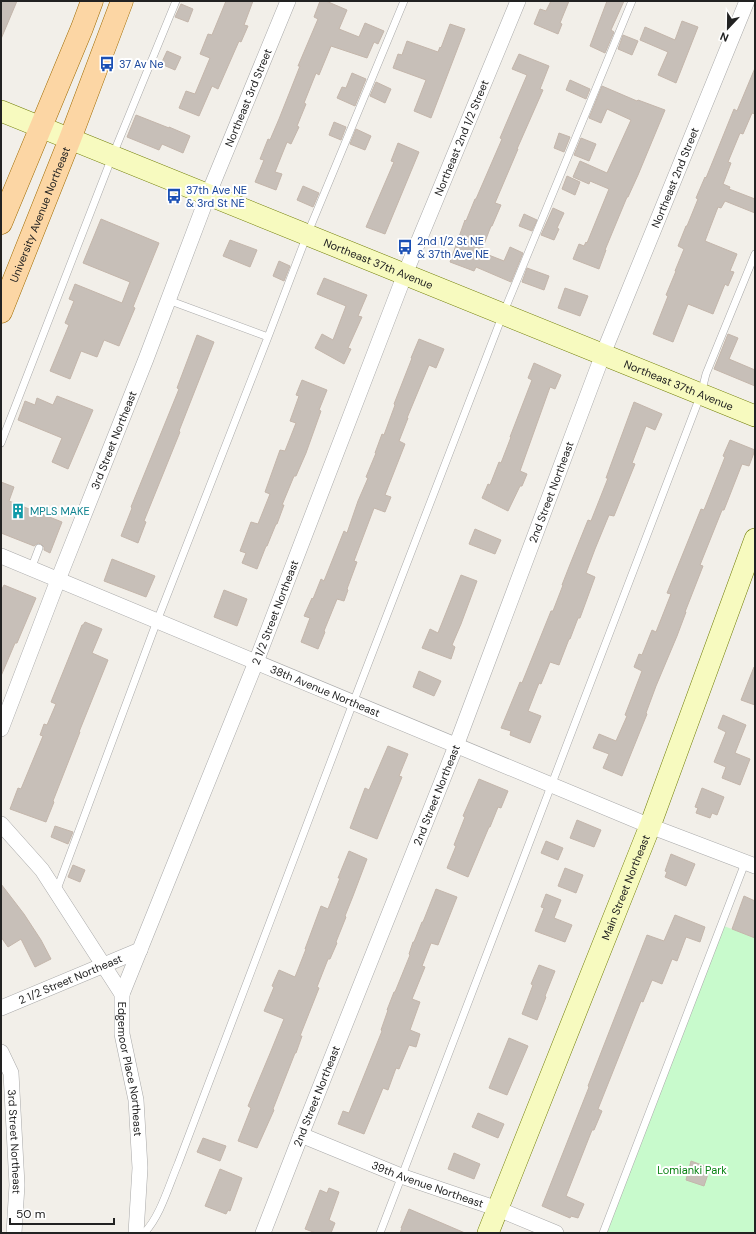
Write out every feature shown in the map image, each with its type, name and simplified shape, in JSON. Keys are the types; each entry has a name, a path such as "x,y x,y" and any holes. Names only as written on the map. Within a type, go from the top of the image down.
{"main road":[{"path":"1,223 92,1"},
{"name":"University Avenue Northeast","path":"1,312 70,139 122,1"}],"street":[{"name":"Northeast 3rd Street","path":"208,195 288,1"},
{"name":"Northeast 2nd 1/2 Street","path":"405,274 518,1"},
{"name":"Northeast 2nd Street","path":"603,354 747,1"},
{"name":"Northeast 37th Avenue","path":"1,111 755,416"},
{"name":"3rd Street Northeast","path":"1,729 58,580 146,359 208,195"},
{"name":"2 1/2 Street Northeast","path":"122,994 256,662 405,274"},
{"name":"2nd Street Northeast","path":"263,1233 456,746 603,354"},
{"name":"Main Street Northeast","path":"488,1233 650,826 755,539"},
{"name":"38th Avenue Northeast","path":"1,556 650,826 750,864"},
{"name":"Edgemoor Place Northeast","path":"1,824 42,870 122,994 122,1034 136,1100 140,1168 136,1233"},
{"name":"2 1/2 Street Northeast","path":"1,1008 140,950"},
{"name":"3rd Street Northeast","path":"1,1052 11,1073 17,1185 14,1233"},
{"name":"39th Avenue Northeast","path":"301,1135 401,1176 498,1209 556,1233"}],"lane":[{"path":"1,443 112,156 176,1"},
{"path":"56,892 157,621 307,235 404,1"},
{"path":"144,1233 149,1228 156,1215 178,1164 503,314 632,1"},
{"path":"380,1233 701,394 706,374 755,254"},
{"path":"168,300 268,337"},
{"path":"31,569 39,548"},
{"path":"603,1233 750,864"}],"green space":[{"name":"Lomianki Park","path":"724,926 755,938 755,1233 600,1233"}],"building":[{"path":"1,1 17,1 1,39"},
{"path":"226,1 253,1 244,25 248,26 241,42 239,41 218,89 212,86 199,116 179,108 186,91 195,94 210,58 200,54 208,34 212,35"},
{"path":"320,1 326,1 347,10 339,29 359,37 365,23 384,31 378,44 374,42 367,58 331,46 319,75 316,73 304,103 306,104 297,126 299,127 291,144 287,142 275,172 282,174 276,190 255,182 264,160 260,159 268,139 270,140 279,119 300,66 298,66 318,19 314,17"},
{"path":"551,1 569,1 560,23 562,24 558,34 534,24 540,9 546,11"},
{"path":"607,1 624,1 611,30 614,32 605,53 590,46"},
{"path":"181,4 193,9 188,22 175,17"},
{"path":"682,21 698,27 676,83 658,75 668,52 640,40 645,27 675,40"},
{"path":"450,24 465,29 431,118 414,111 426,80 393,68 398,54 402,55 407,41 438,52"},
{"path":"623,35 638,41 632,55 618,49"},
{"path":"167,51 181,57 175,70 161,64"},
{"path":"519,54 549,66 540,89 543,90 495,203 501,205 481,252 504,261 510,247 523,253 511,282 476,267 474,271 450,262 465,220 466,221 502,139 500,138 527,75 512,69"},
{"path":"755,68 755,114 752,113 743,134 740,133 728,162 731,163 723,184 730,187 729,189 755,199 755,213 725,201 721,208 718,207 705,241 737,254 730,271 734,272 728,286 725,284 713,314 688,304 673,342 653,334 684,249 678,246 698,199 696,198 705,177 706,178 734,109 737,111"},
{"path":"352,73 366,79 355,106 337,98 342,87 346,88"},
{"path":"570,80 590,89 586,99 566,90"},
{"path":"376,82 391,89 385,103 370,96"},
{"path":"602,86 637,101 638,100 665,110 605,250 599,269 573,259 579,244 584,246 586,242 587,243 609,189 590,181 589,184 573,177 580,161 607,173 631,120 607,109 601,123 589,118"},
{"path":"136,115 190,136 183,153 162,144 159,150 127,137"},
{"path":"334,122 346,127 341,140 329,135"},
{"path":"356,129 371,136 365,150 350,144"},
{"path":"559,133 570,137 564,152 554,148"},
{"path":"581,138 596,144 589,161 574,155"},
{"path":"398,143 419,152 385,234 366,227 394,162 391,161"},
{"path":"567,176 580,182 575,195 562,189"},
{"path":"303,186 319,193 313,207 297,200"},
{"path":"553,208 564,213 557,228 559,229 554,240 541,235"},
{"path":"524,214 537,220 532,231 519,226"},
{"path":"101,219 159,243 119,346 104,340 97,357 81,351 70,379 50,371 69,325 65,323 74,301 69,299 75,284 122,303 130,282 83,263"},
{"path":"230,240 257,250 250,267 223,256"},
{"path":"279,261 290,266 284,281 273,276"},
{"path":"527,268 549,276 544,290 522,282"},
{"path":"324,278 367,295 358,316 362,317 348,348 351,349 344,364 315,348 322,334 333,340 346,306 317,294"},
{"path":"565,288 588,296 580,316 558,308"},
{"path":"728,334 738,338 729,359 755,370 755,386 714,369"},
{"path":"197,335 214,342 144,521 146,522 138,543 121,536 132,508 131,507 179,389 177,388"},
{"path":"419,339 444,349 436,368 429,365 407,418 399,441 405,444 385,495 391,497 385,512 374,508 354,561 357,562 344,601 337,599 318,649 301,642 310,618 304,616 321,579 324,581 344,531 347,533 368,478 366,477 382,434 384,435 395,405 394,404"},
{"path":"534,363 561,375 555,389 550,387 520,471 527,474 508,511 482,498 488,484 490,485 499,462 501,463 532,380 528,378"},
{"path":"302,380 327,390 319,410 321,411 306,453 296,476 294,476 282,505 284,505 277,524 257,569 242,563 246,553 240,551 251,522 258,524 270,494 265,492 280,450 285,451 296,423 290,421 299,396 296,395"},
{"path":"57,396 93,410 68,469 52,462 62,438 18,420 25,401 35,405 37,398 53,405"},
{"path":"634,402 662,414 655,430 646,426 632,463 635,464 614,516 609,515 595,549 586,573 595,577 580,618 578,618 559,665 550,662 541,684 539,683 528,711 541,716 530,743 510,735 511,731 501,728 520,682 522,683 551,611 553,611 588,520 591,521 608,478 606,478"},
{"path":"730,440 755,450 749,466 742,464 724,510 722,510 700,565 703,566 677,636 656,686 646,713 647,714 622,776 603,768 609,754 593,748 599,734 616,741 627,716 625,715 642,671 634,667 639,654 642,655 652,630 656,632 671,594 667,593 701,509 704,510 725,457 723,456"},
{"name":"MPLS MAKE","path":"1,482 14,487 9,501 62,522 50,553 44,550 44,547 41,544 38,543 34,546 1,533"},
{"path":"475,529 501,540 495,554 469,544"},
{"path":"112,559 155,576 146,597 104,581"},
{"path":"461,575 477,581 452,645 455,647 451,659 422,648 430,629 438,633"},
{"path":"4,585 36,598 1,676 1,591"},
{"path":"224,590 247,599 237,626 214,617"},
{"path":"85,622 102,629 92,653 108,660 79,732 46,822 10,809 18,788 21,789 43,736 40,735 44,724 47,725 56,704 51,702 82,625"},
{"path":"755,667 755,705 741,700"},
{"path":"419,671 441,681 434,696 413,687"},
{"path":"723,715 746,725 735,753 750,759 740,785 722,778 726,767 714,762 726,732 718,728"},
{"path":"388,746 408,754 399,776 402,777 377,839 350,828 365,788 369,790"},
{"path":"479,779 508,791 501,808 498,807 468,877 447,868 465,817 463,816"},
{"path":"702,788 724,797 717,815 712,813 710,818 696,813 698,808 695,807"},
{"path":"577,820 601,830 594,847 570,838"},
{"path":"55,826 73,832 68,844 51,837"},
{"path":"546,841 563,848 558,860 541,853"},
{"path":"349,851 367,859 345,916 346,917 336,942 337,943 330,959 328,959 317,987 319,988 300,1036 302,1036 296,1053 273,1109 274,1110 257,1148 238,1141 251,1108 248,1106 284,1019 264,1011 279,970 295,977 321,906 328,909"},
{"path":"671,854 695,864 686,886 665,877 667,872 665,871"},
{"path":"73,865 85,870 80,882 68,877"},
{"path":"565,868 583,875 576,893 558,886"},
{"path":"1,884 24,914 41,940 51,959 35,967 21,939 8,947 1,937"},
{"path":"436,889 457,897 438,945 431,943 422,966 425,967 412,999 420,1002 410,1030 420,1034 416,1047 409,1045 399,1069 396,1068 388,1090 383,1088 364,1134 338,1124 343,1111 349,1113 382,1031 381,1030 387,1010 410,955 413,942 423,922"},
{"path":"546,894 561,900 554,918 572,925 565,942 535,931 544,908 541,907"},
{"path":"744,896 755,901 755,938 732,929"},
{"path":"675,915 705,927 700,942 686,937 677,961 672,959 662,984 652,980 643,1002 641,1001 598,1109 602,1111 594,1130 592,1130 566,1196 584,1204 578,1218 571,1216 570,1218 542,1206 647,935 664,941"},
{"path":"539,965 555,971 537,1020 522,1014 533,985 531,984"},
{"path":"509,1038 528,1046 507,1095 489,1088"},
{"path":"478,1113 504,1124 498,1138 472,1127"},
{"path":"203,1138 226,1146 220,1161 197,1152"},
{"path":"454,1153 480,1164 474,1179 448,1169"},
{"path":"691,1161 710,1168 704,1186 686,1180"},
{"path":"220,1169 242,1178 230,1211 228,1210 226,1214 205,1206"},
{"path":"329,1188 339,1192 329,1220 335,1223 331,1233 316,1233 305,1229 320,1190 327,1193"},
{"path":"409,1209 465,1233 400,1233"}],"place":[{"name":"37 Av Ne","path":"107,64"},
{"name":"37th Ave NE & 3rd St NE","path":"174,196"},
{"name":"2nd 1/2 St NE & 37th Ave NE","path":"405,247"},
{"name":"MPLS MAKE","path":"18,511"}]}
